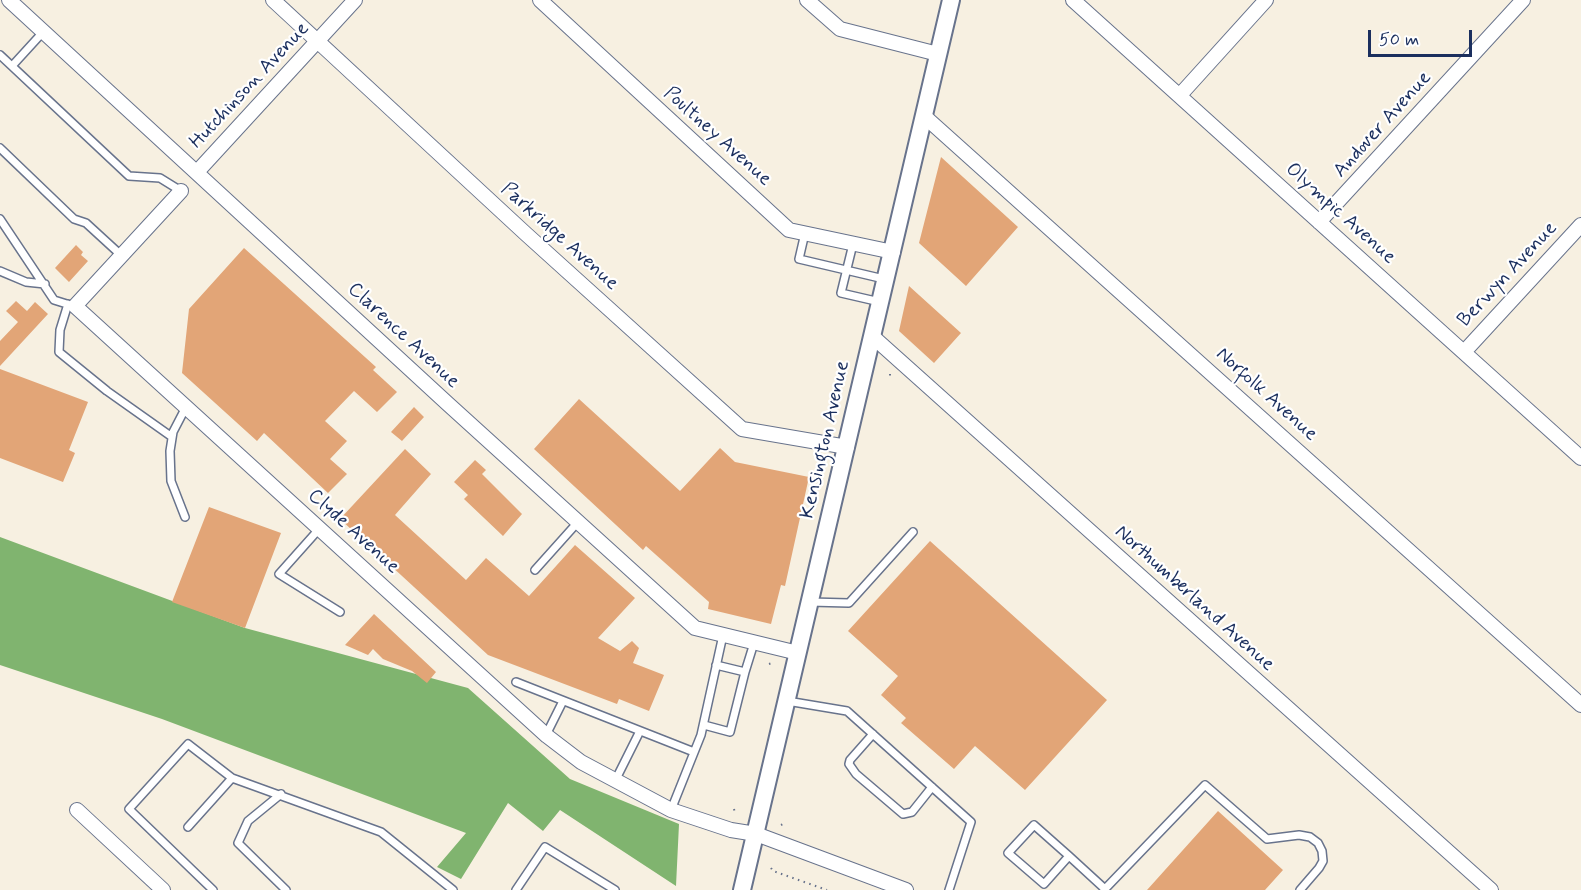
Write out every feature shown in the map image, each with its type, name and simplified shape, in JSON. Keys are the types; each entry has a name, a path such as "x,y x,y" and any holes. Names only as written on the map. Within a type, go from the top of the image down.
{"street":[{"name":"Clarence Avenue","path":"9,0 695,628 798,653"},
{"name":"Parkridge Avenue","path":"273,0 526,234 742,429 847,447"},
{"name":"Hutchinson Avenue","path":"197,172 355,0"},
{"name":"Poultney Avenue","path":"540,0 789,230 893,252"},
{"path":"807,0 840,29 938,54"},
{"name":"Kensington Avenue","path":"742,890 951,0"},
{"name":"Olympic Avenue","path":"1073,0 1581,458"},
{"path":"1180,95 1266,0"},
{"name":"Andover Avenue","path":"1319,222 1523,0"},
{"name":"Norfolk Avenue","path":"924,116 1581,705"},
{"path":"71,305 122,256 181,191"},
{"name":"Berwyn Avenue","path":"1464,352 1581,225"},
{"name":"Clyde Avenue","path":"71,305 546,735 581,762 671,810 731,831 756,834 906,890"},
{"name":"Northumberland Avenue","path":"872,336 1491,890"},
{"path":"76,810 163,890"}],"lane":[{"path":"12,66 44,32"},
{"path":"0,55 129,176 160,178 181,191"},
{"path":"0,148 74,219 86,224 122,256"},
{"path":"0,219 54,300 71,305 60,330 59,352 107,391 172,438"},
{"path":"805,233 798,259 887,279"},
{"path":"853,243 841,293 881,302"},
{"path":"0,271 26,282 45,284"},
{"path":"185,517 171,481 170,451 172,438 186,407"},
{"path":"534,570 578,522"},
{"path":"320,528 279,574 340,612"},
{"path":"810,602 849,603 913,532"},
{"path":"671,810 704,725 723,635"},
{"path":"704,725 730,732 754,643"},
{"path":"716,665 745,672"},
{"path":"516,682 694,752"},
{"path":"546,735 563,701"},
{"path":"787,701 847,711 971,822 949,890"},
{"path":"615,781 640,731"},
{"path":"873,734 850,760 849,764 856,774 903,814 912,812 932,787"},
{"path":"213,890 129,809 188,744 232,778 381,832 453,890"},
{"path":"188,826 232,778"},
{"path":"1069,856 1044,884 1008,853 1034,825 1069,856 1105,889 1204,785 1267,839 1299,835 1310,837 1318,843 1323,861 1300,890"},
{"path":"281,794 248,821 238,843 286,890"},
{"path":"516,890 545,847 615,890"}],"path":[{"path":"771,868 773,871 827,890"}],"green space":[{"path":"0,537 245,628 468,688 570,779 679,824 676,886 560,810 543,831 508,803 461,879 437,867 466,833 162,719 0,665"}],"building":[{"path":"941,157 1018,227 966,286 919,243"},
{"path":"76,245 83,252 81,255 88,261 69,282 55,268"},
{"path":"244,248 376,367 373,370 397,392 377,412 354,391 325,421 347,441 330,459 347,474 328,493 264,433 257,441 182,373 189,309"},
{"path":"909,286 961,333 934,363 899,331"},
{"path":"16,301 27,311 35,302 48,314 0,366 0,341 18,322 6,311"},
{"path":"0,369 88,402 69,450 75,453 63,482 0,458"},
{"path":"579,399 680,491 720,448 735,462 809,477 785,586 781,585 771,624 708,609 709,602 646,546 643,550 534,449"},
{"path":"414,407 424,417 402,441 391,432"},
{"path":"405,449 431,474 395,515 466,580 486,558 529,596 575,545 635,598 598,638 620,651 632,641 639,648 633,663 664,675 649,711 619,699 617,704 488,655 340,519"},
{"path":"475,460 486,470 482,474 522,514 503,536 464,499 468,495 454,482"},
{"path":"209,507 281,533 245,628 172,602"},
{"path":"930,541 1107,700 1025,790 975,746 954,769 901,723 906,718 881,695 898,676 848,631"},
{"path":"374,614 436,672 427,683 412,671 383,659 373,649 368,655 345,645"},
{"path":"1218,811 1283,870 1265,890 1147,890"}]}
